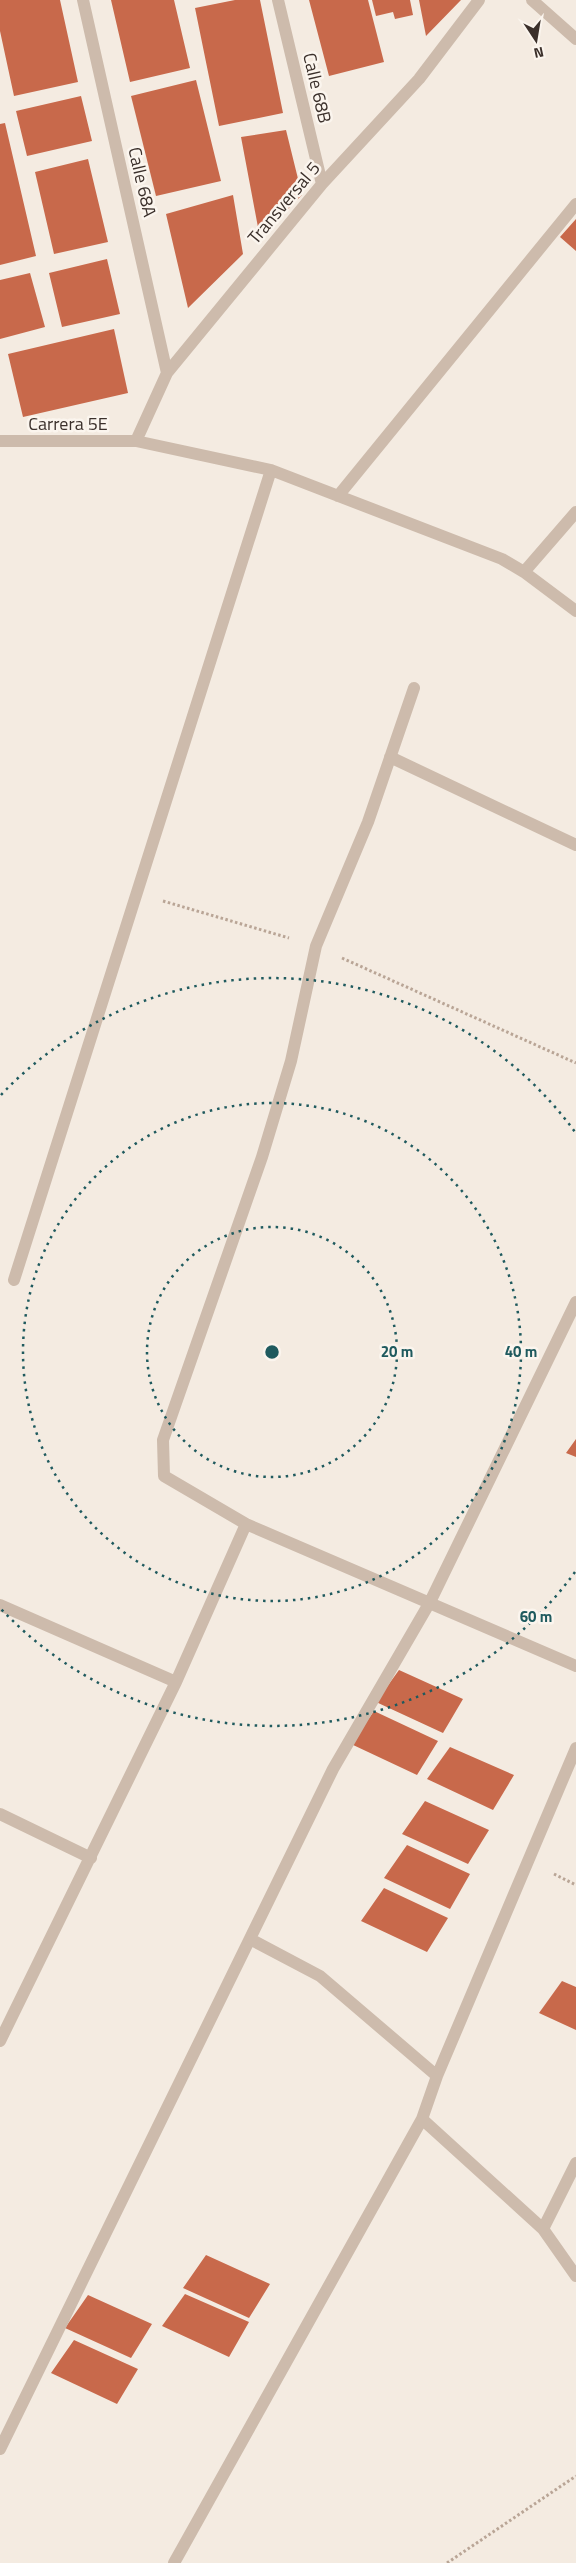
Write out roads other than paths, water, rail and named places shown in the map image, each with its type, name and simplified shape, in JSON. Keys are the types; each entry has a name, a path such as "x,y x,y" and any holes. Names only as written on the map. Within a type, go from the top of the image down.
{"street":[{"name":"Calle 68A","path":"83,0 167,373"},
{"name":"Calle 68B","path":"278,0 322,184"},
{"name":"Transversal 5","path":"136,441 167,373 322,184 419,79 479,0"},
{"path":"532,0 576,39"},
{"path":"338,496 576,204"},
{"name":"Carrera 5E","path":"0,441 136,441 271,470 502,559 524,572 576,611"},
{"path":"14,1280 271,470"},
{"path":"524,572 576,512"},
{"path":"414,688 368,822 316,946 291,1061 262,1157 163,1440 164,1476 246,1524 576,1666"},
{"path":"390,757 576,845"},
{"path":"0,2449 333,1769 430,1602 576,1302"},
{"path":"0,2041 6,2018 91,1858 176,1682 246,1524"},
{"path":"0,1604 176,1682"},
{"path":"174,2563 422,2119 437,2076 576,1748"},
{"path":"0,1814 91,1858"},
{"path":"250,1939 320,1976 437,2076"},
{"path":"422,2119 542,2230 576,2276"},
{"path":"542,2230 576,2164"}]}
